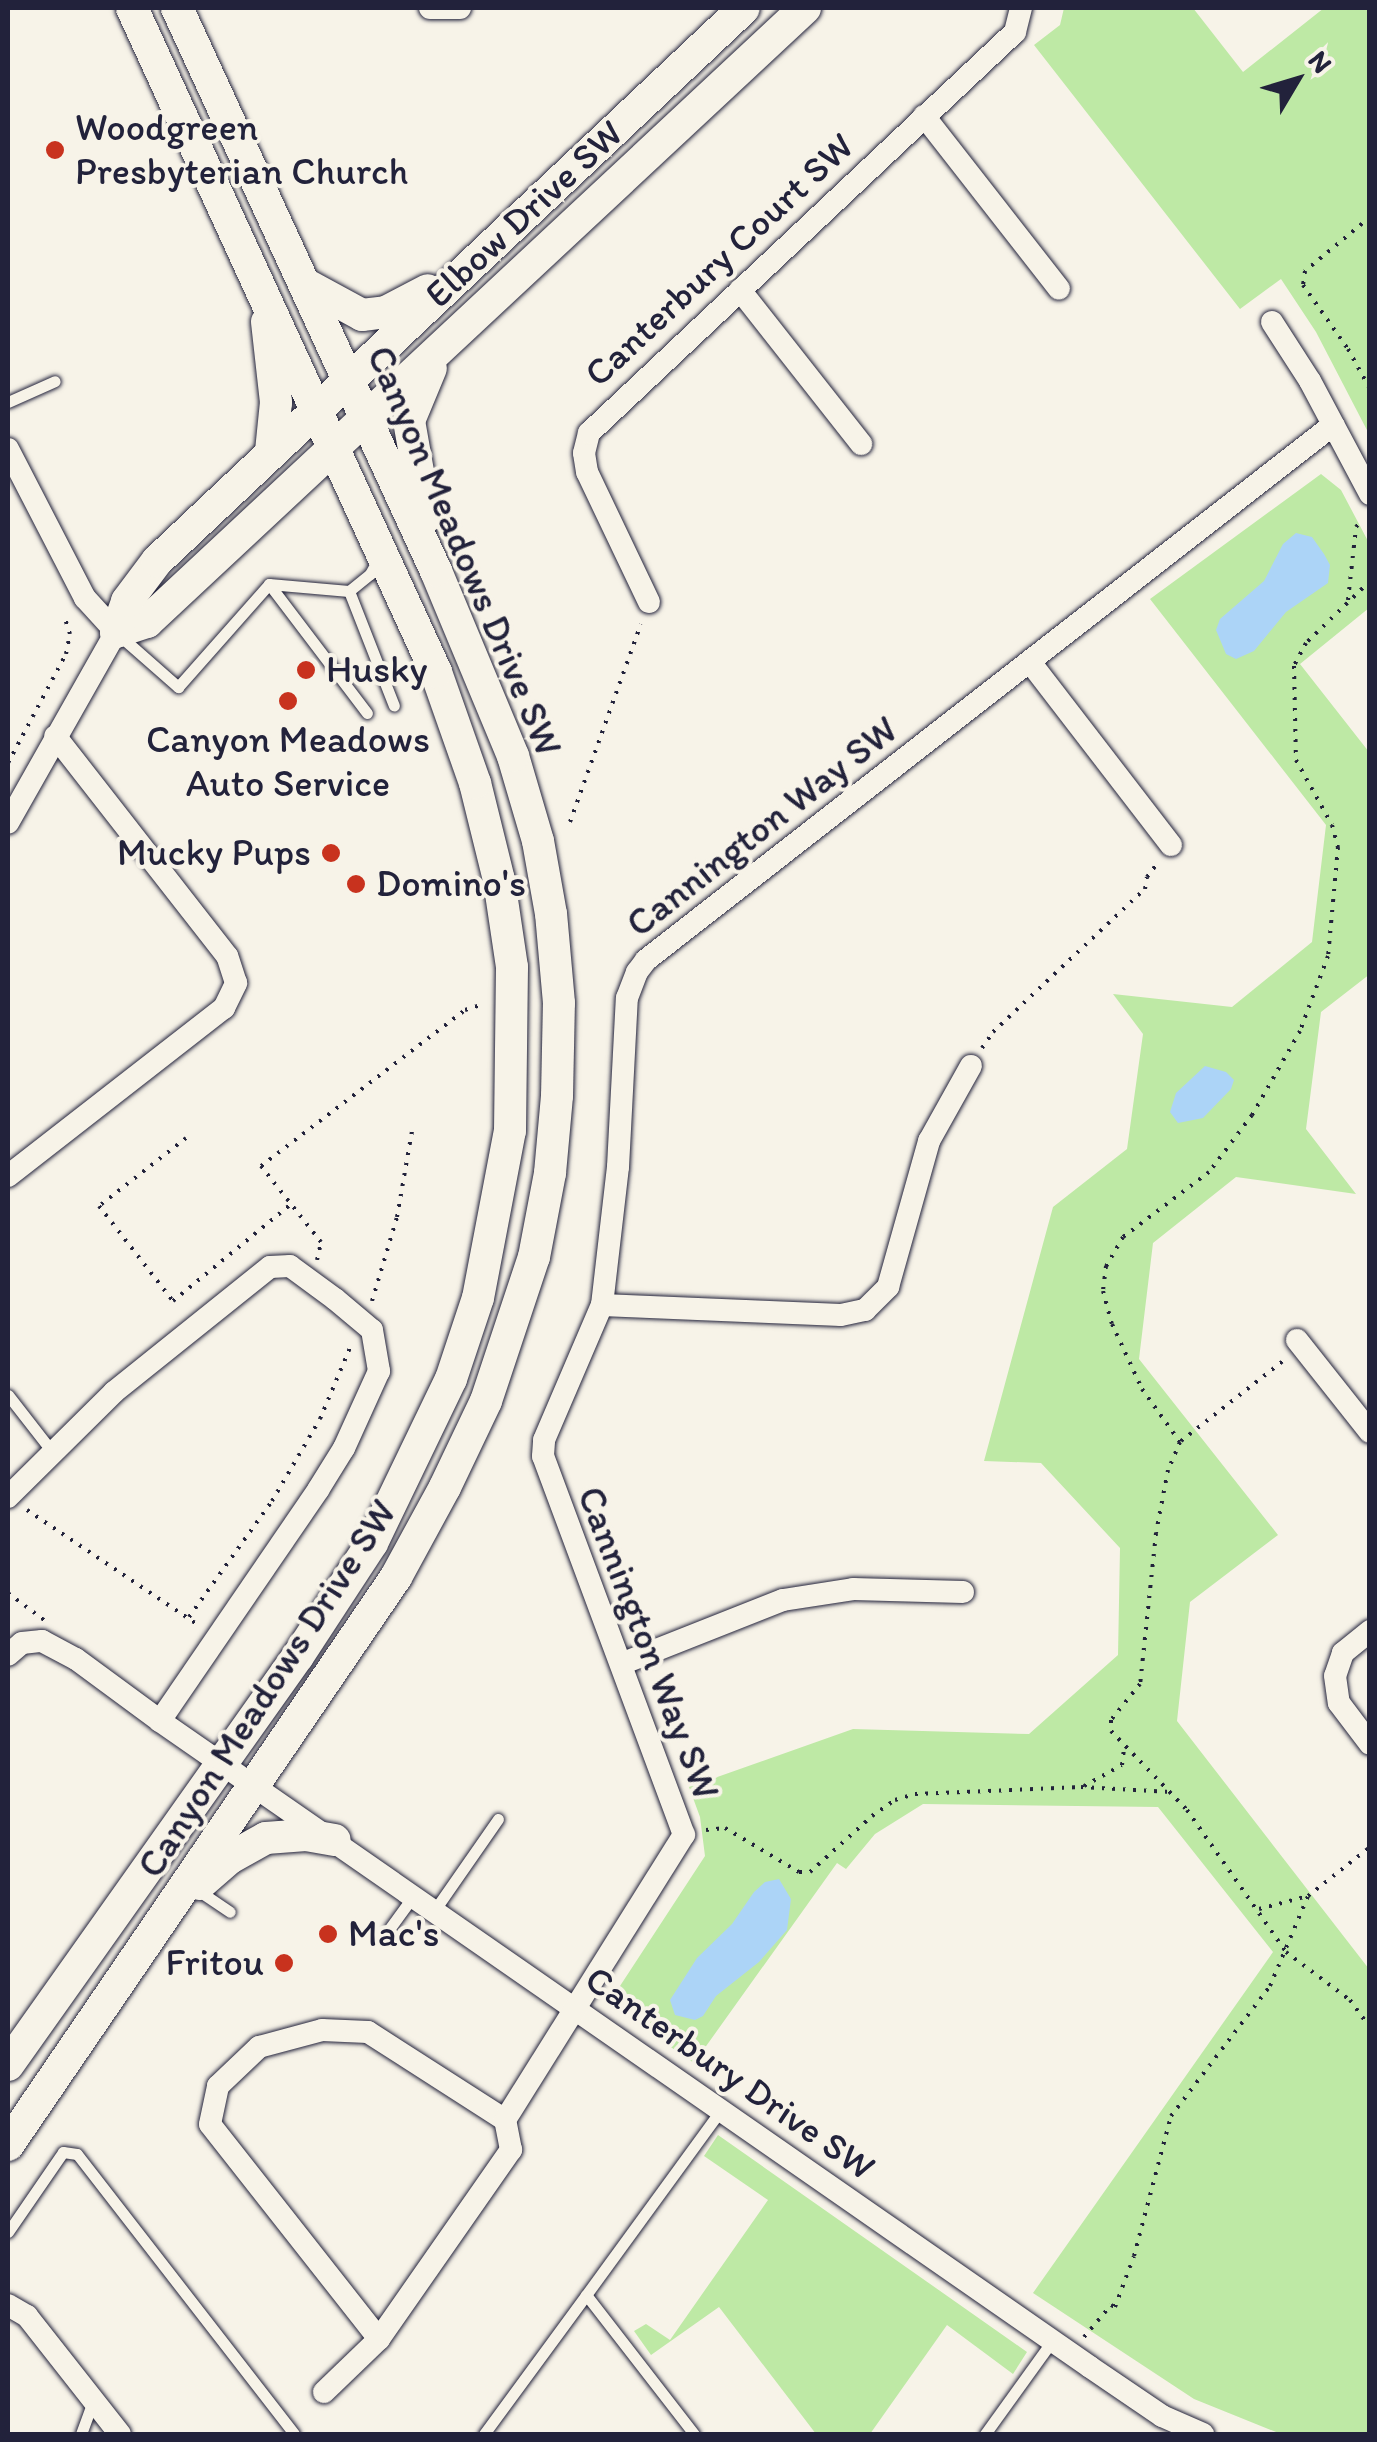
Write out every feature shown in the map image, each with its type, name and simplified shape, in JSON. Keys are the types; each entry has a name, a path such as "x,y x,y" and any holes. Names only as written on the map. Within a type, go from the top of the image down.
{"main road":[{"name":"Canyon Meadows Drive SW","path":"8,2065 372,1543 451,1379 478,1298 510,1132 512,967 499,880 475,783 436,672 132,8"},
{"name":"Canyon Meadows Drive SW","path":"8,2145 396,1577 486,1401 534,1257 550,1173 558,1003 541,860 514,756 436,571 177,8"},
{"name":"Elbow Drive SW","path":"116,632 126,601 157,561 744,8"},
{"name":"Elbow Drive SW","path":"116,632 147,622 805,8"},
{"path":"305,284 362,315 386,312 472,266"},
{"path":"263,288 276,402 271,452"},
{"path":"436,571 409,420 414,401 444,342"},
{"path":"167,1914 230,1858 266,1838 306,1834 336,1840"}],"street":[{"path":"430,8 460,8"},
{"name":"Canterbury Court SW","path":"649,602 587,472 586,444 596,424 1015,32 1021,8"},
{"path":"924,116 1059,289"},
{"path":"740,290 862,444"},
{"path":"1272,322 1370,494"},
{"name":"Cannington Way SW","path":"505,2120 684,1835 542,1456 544,1440 602,1305 618,1166 626,998 637,972 646,960 1333,425"},
{"path":"8,449 85,598 116,632"},
{"name":"Elbow Drive SW","path":"8,824 116,632"},
{"path":"1030,662 1171,845"},
{"path":"8,1176 224,1008 236,983 227,956 56,736"},
{"path":"602,1305 841,1315 865,1310 888,1288 929,1141 970,1066"},
{"path":"13,1501 114,1392 270,1267 281,1264 296,1270 372,1330 379,1372 344,1448 160,1721"},
{"path":"1297,1340 1370,1432"},
{"path":"621,1664 783,1600 853,1589 963,1592"},
{"path":"1370,1631 1343,1653 1335,1676 1340,1704 1370,1744"},
{"name":"Canterbury Drive SW","path":"8,1655 22,1644 42,1642 76,1659 1052,2341 1156,2425 1203,2434"},
{"path":"324,2392 379,2339 511,2150 505,2120 368,2032 322,2030 259,2047 218,2086 210,2124 379,2339"},
{"path":"8,2305 28,2316 120,2434"}],"lane":[{"path":"8,402 55,381"},
{"path":"269,584 348,591 370,574 382,552"},
{"path":"116,632 178,687 269,584"},
{"path":"269,584 368,713"},
{"path":"348,591 394,706"},
{"path":"8,1395 54,1454"},
{"path":"434,1910 498,1819"},
{"path":"195,1889 230,1912"},
{"path":"390,1928 413,1896"},
{"path":"484,2434 722,2110"},
{"path":"8,2232 63,2152 77,2154 294,2434"},
{"path":"586,2295 694,2434"},
{"path":"986,2434 1052,2341"},
{"path":"82,2434 93,2400"}],"path":[{"path":"1370,217 1306,271 1302,285 1348,349 1370,390"},
{"path":"1348,600 1356,526 1362,521"},
{"path":"1180,1442 1142,1389 1112,1324 1103,1292 1106,1266 1136,1224 1208,1172 1252,1115 1300,1031 1328,956 1338,847 1332,825 1296,760 1294,666 1306,643 1370,581"},
{"path":"570,822 649,602"},
{"path":"8,764 66,654 70,634 65,620"},
{"path":"970,1066 993,1032 1145,888 1147,877 1171,845"},
{"path":"316,1265 321,1242 261,1166 466,1010 498,999"},
{"path":"365,1302 376,1298 397,1217 412,1130"},
{"path":"186,1138 99,1206 172,1300 290,1204"},
{"path":"189,1617 272,1500 320,1420 356,1334"},
{"path":"1297,1340 1278,1369 1180,1442 1174,1454 1156,1533 1140,1684 1110,1720 1124,1749 1170,1792 1259,1909 1286,1952 1350,2000 1370,2028"},
{"path":"13,1501 204,1630"},
{"path":"8,1593 58,1630"},
{"path":"1081,1788 1122,1765 1124,1749"},
{"path":"684,1835 725,1828 799,1872 810,1872 820,1868 872,1816 895,1800 915,1794 1081,1788 1170,1792"},
{"path":"1259,1909 1308,1896 1370,1848"},
{"path":"1086,2334 1110,2305 1115,2307 1134,2256 1156,2160 1171,2116 1270,1986 1308,1896"}],"green space":[{"path":"1064,8 1193,8 1243,72 1324,8 1369,8 1369,434 1316,332 1281,279 1240,309 1034,45 1060,25"},
{"path":"1321,474 1341,490 1369,543 1369,608 1300,664 1369,752 1370,974 1321,1012 1306,1129 1356,1194 1236,1177 1153,1243 1139,1359 1278,1535 1190,1602 1177,1721 1369,1969 1369,2434 1281,2434 1194,2399 1033,2293 1273,1952 1158,1807 923,1804 875,1834 846,1869 837,1863 694,2063 630,2019 619,2003 620,1986 705,1856 700,1817 689,1787 853,1729 1029,1734 1118,1655 1120,1548 1041,1463 984,1461 1053,1207 1127,1149 1143,1034 1113,994 1232,1007 1312,942 1326,825 1150,599"},
{"path":"718,2135 1027,2352 1013,2374 947,2325 870,2434 816,2434 719,2307 651,2355 634,2331 646,2324 670,2340 768,2200 704,2156"}],"water":[{"path":"1296,533 1312,537 1324,554 1330,565 1328,583 1286,612 1254,651 1236,659 1226,654 1216,630 1220,619 1264,581 1283,544"},
{"path":"1205,1066 1226,1072 1234,1080 1231,1089 1203,1118 1178,1123 1170,1112 1176,1093"},
{"path":"779,1879 791,1899 787,1930 759,1962 716,1996 703,2016 695,2020 675,2015 670,2000 697,1958 732,1924 754,1892 765,1882"}],"place":[{"name":"Woodgreen Presbyterian Church","path":"55,150"},
{"name":"Husky","path":"306,670"},
{"name":"Canyon Meadows Auto Service","path":"288,701"},
{"name":"Mucky Pups","path":"331,853"},
{"name":"Domino's","path":"356,884"},
{"name":"Mac's","path":"328,1934"},
{"name":"Fritou","path":"284,1963"}]}
